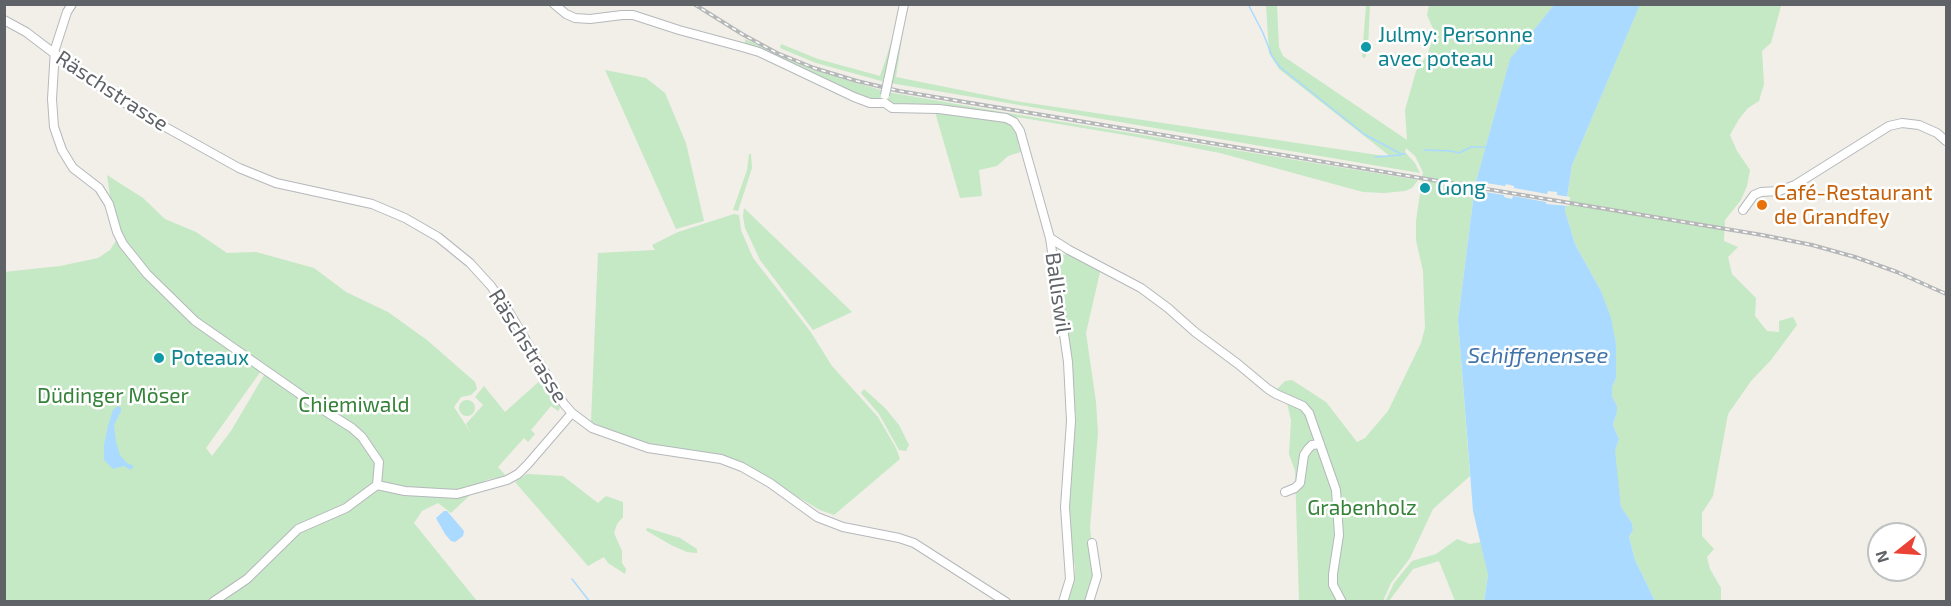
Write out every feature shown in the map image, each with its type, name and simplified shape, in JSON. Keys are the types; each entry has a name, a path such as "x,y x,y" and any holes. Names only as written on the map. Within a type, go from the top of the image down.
{"street":[{"path":"72,4 63,22 55,54 52,99 54,127 62,150 73,168 99,188 109,204 117,232 133,258 195,321 362,437 378,458 377,485"},
{"path":"554,4 575,18 633,15 750,49 870,103 885,99 904,4"},
{"name":"Räschstrasse","path":"4,20 26,32 142,114 239,168 276,183 372,204 405,218 438,237 470,263 492,286 558,394 572,413 592,428 630,443 666,452 721,459 742,467 824,520 843,527 914,543 1006,602"},
{"name":"Balliswil","path":"885,99 892,108 939,109 1006,118 1014,122 1020,131 1054,257 1068,362 1071,403 1065,507 1070,579 1063,602"},
{"path":"1743,210 1754,195 1761,192 1779,191 1795,185 1889,126 1902,123 1919,125 1937,133 1947,141"},
{"path":"1050,238 1141,288 1271,391 1303,406 1309,413 1332,476 1338,505 1339,535 1333,585 1342,602"},
{"path":"1054,257 1069,250"},
{"path":"213,602 247,579 298,529 346,508 377,485 405,491 457,494 507,480 518,474 528,464 572,413"},
{"path":"1285,492 1300,483 1304,455 1312,445 1320,444"},
{"path":"1089,602 1097,576 1092,543"}],"green space":[{"path":"1642,4 1785,5 1781,6 1771,43 1762,51 1764,84 1759,101 1748,108 1730,135 1737,151 1750,170 1741,200 1725,220 1724,241 1738,247 1728,257 1732,274 1756,298 1755,316 1767,331 1779,332 1779,321 1793,317 1797,325 1771,360 1751,381 1728,414 1713,496 1702,513 1702,536 1714,549 1707,557 1710,569 1721,588 1721,601 1655,601 1635,560 1629,537 1633,530 1632,523 1621,508 1615,462 1615,451 1619,439 1613,425 1617,406 1612,396 1612,387 1616,378 1616,344 1601,291 1575,244 1565,212 1572,165 1639,6"},
{"path":"900,5 902,5 885,82 816,63 780,48 781,44 818,59 880,76"},
{"name":"Grabenholz","path":"907,5 896,77 1015,101 1391,157 1279,69 1269,53 1266,5 1277,5 1279,47 1283,56 1407,140 1405,110 1416,71 1427,55 1435,33 1427,15 1429,5 1554,5 1510,60 1475,185 1458,320 1470,476 1433,509 1410,558 1391,583 1383,601 1299,601 1295,471 1289,454 1291,420 1287,403 1276,390 1285,381 1292,380 1326,402 1357,442 1365,438 1388,411 1421,343 1425,328 1423,271 1416,240 1416,221 1423,172 1415,156 1406,148 1405,152 1420,173 890,83"},
{"path":"1366,5 1370,5 1368,47 1365,58 1362,57"},
{"path":"745,39 813,70 884,91 880,98 873,102 745,46"},
{"path":"605,70 646,78 665,93 686,143 704,221 676,229"},
{"path":"887,92 1418,180 1412,188 1405,191 1363,192 1220,153 1137,137 1023,118 892,105 888,100"},
{"path":"935,112 1005,121 1014,127 1021,152 1008,156 997,166 979,170 982,196 960,198"},
{"path":"749,154 751,154 752,168 738,211 733,210 747,170"},
{"name":"Chiemiwald","path":"107,175 143,198 165,219 196,232 227,253 256,252 314,268 346,292 388,312 427,340 475,382 477,389 471,395 461,397 454,407 473,436 466,424 483,405 475,397 484,386 505,412 544,377 560,408 558,411 551,406 531,430 535,434 528,442 524,438 498,467 506,476 486,480 451,513 438,503 422,511 414,523 477,601 5,601 4,272 60,266 98,258 110,250 117,239 154,285 195,326 261,371 206,448 212,456 231,431 267,370 196,321 124,242 114,225"},
{"path":"744,208 852,312 813,330 760,260 745,228"},
{"path":"734,214 739,215 741,230 753,258 810,331 832,366 878,417 900,459 834,515 820,510 737,461 715,454 657,446 615,433 591,422 598,253 655,250 652,245 678,232"},
{"path":"1071,254 1099,269 1100,272 1086,333 1098,433 1090,527 1095,574 1087,601 1066,601 1075,574 1070,548 1067,506 1076,413 1057,261 1058,257"},
{"path":"864,389 885,408 899,425 909,445 906,451 899,450 879,414 861,393"},
{"path":"467,400 473,402 475,408 473,414 467,416 461,414 459,408 461,402"},
{"path":"527,474 563,476 598,503 606,496 623,502 623,517 614,533 622,551 625,574 608,563 604,557 588,566 515,482"},
{"path":"648,528 680,538 697,549 697,553 687,552 671,545 647,531"},
{"path":"1457,539 1470,544 1481,542 1488,575 1484,601 1455,601 1439,561 1413,569 1389,601 1385,602 1394,583 1412,561 1436,554"}],"water":[{"name":"Schiffenensee","path":"1554,5 1642,5 1639,7 1572,165 1565,211 1575,244 1601,291 1611,318 1616,344 1616,378 1612,387 1612,396 1617,412 1613,425 1619,439 1615,451 1621,507 1632,523 1633,530 1629,537 1635,560 1655,601 1484,602 1488,575 1473,511 1458,320 1475,185 1510,59"},
{"path":"118,406 121,411 114,425 116,442 120,455 127,463 134,466 131,470 124,466 113,469 104,460 108,426 113,410"},
{"path":"447,511 464,531 463,536 455,542 445,534 436,518"}],"pier":[{"path":"1473,181 1505,186 1506,184 1514,188 1547,194 1548,191 1557,192 1557,195 1570,197 1569,206 1546,204 1546,202 1513,196 1512,199 1504,195 1472,190"}],"waterway":[{"path":"1248,4 1272,56 1280,67 1364,134 1405,154"},
{"path":"1424,150 1459,153 1471,147 1486,147"},
{"path":"1375,157 1401,155"},
{"path":"572,579 590,602"}],"railway":[{"path":"694,4 777,53 814,68 899,91 1762,235 1855,257 1897,272 1946,294"}],"place":[{"name":"Julmy: Personne avec poteau","path":"1366,47"},
{"name":"Gong","path":"1425,188"},
{"name":"Café-Restaurant de Grandfey","path":"1762,205"},
{"name":"Poteaux","path":"159,358"}],"park label":[{"name":"Düdinger Möser","path":"113,396"}]}
